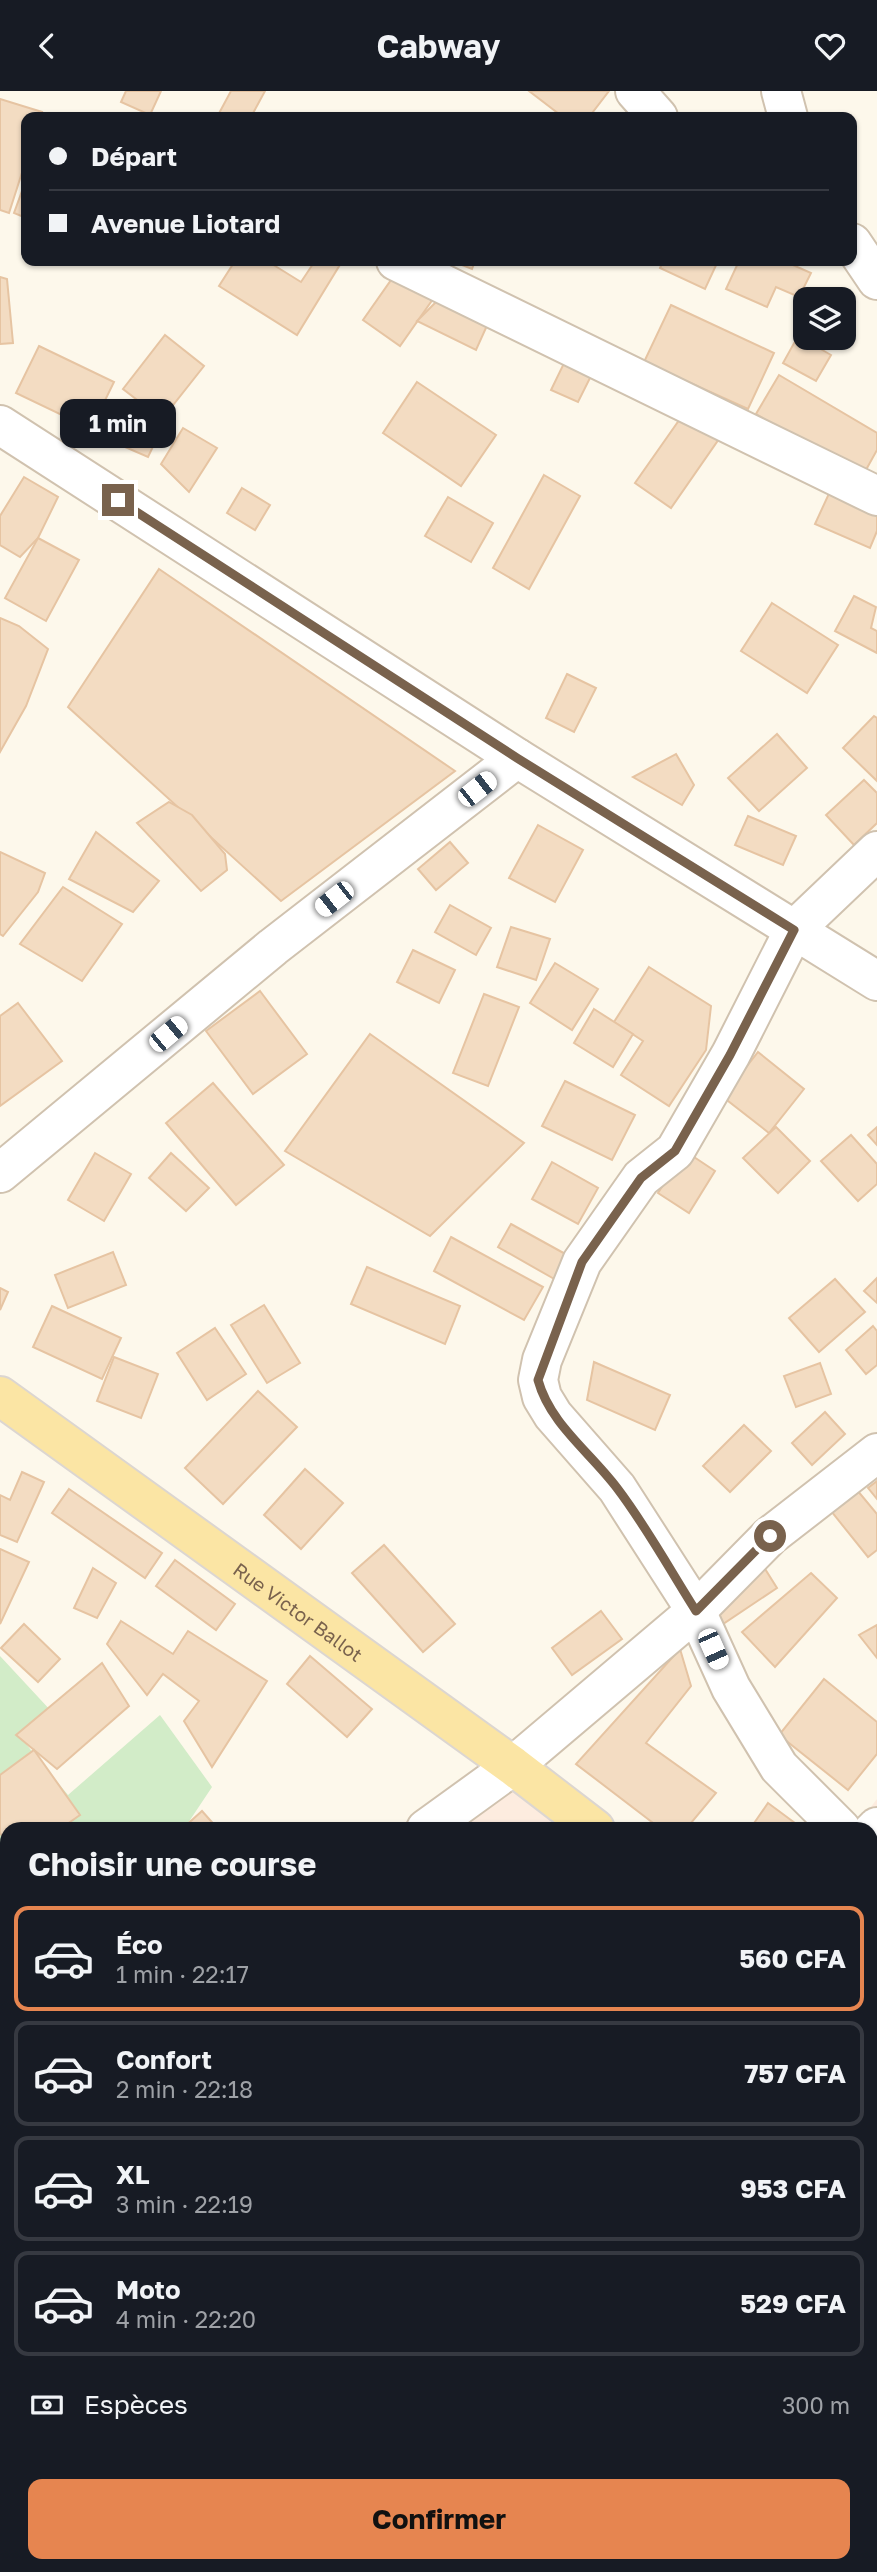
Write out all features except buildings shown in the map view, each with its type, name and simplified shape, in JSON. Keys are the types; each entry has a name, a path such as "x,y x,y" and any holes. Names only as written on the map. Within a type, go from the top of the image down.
{"main road":[{"name":"Rue Victor Ballot","path":"0,1396 513,1766 586,1822"}],"street":[{"path":"635,91 654,112"},
{"path":"781,91 787,112"},
{"path":"857,250 877,280"},
{"path":"406,266 877,496"},
{"path":"0,425 517,758 877,981"},
{"path":"0,1173 273,947 517,758"},
{"path":"834,1822 779,1767 731,1688 696,1611 617,1488 553,1415 542,1397 538,1380 582,1262 641,1178 675,1151 730,1055 794,930 877,851"},
{"path":"436,1822 513,1766 696,1611 770,1536 877,1454"}],"shaded area":[{"path":"511,1785 558,1822 463,1822"},
{"path":"877,1799 877,1822 859,1822"}],"green space":[{"path":"0,1656 52,1712 26,1744 68,1795 160,1715 212,1787 189,1822 0,1822"}],"route":[{"path":"118,500 517,758 794,930 730,1055 675,1151 641,1178 582,1262 542,1360 538,1380 542,1397 553,1415 617,1488 696,1611 770,1536"}]}
